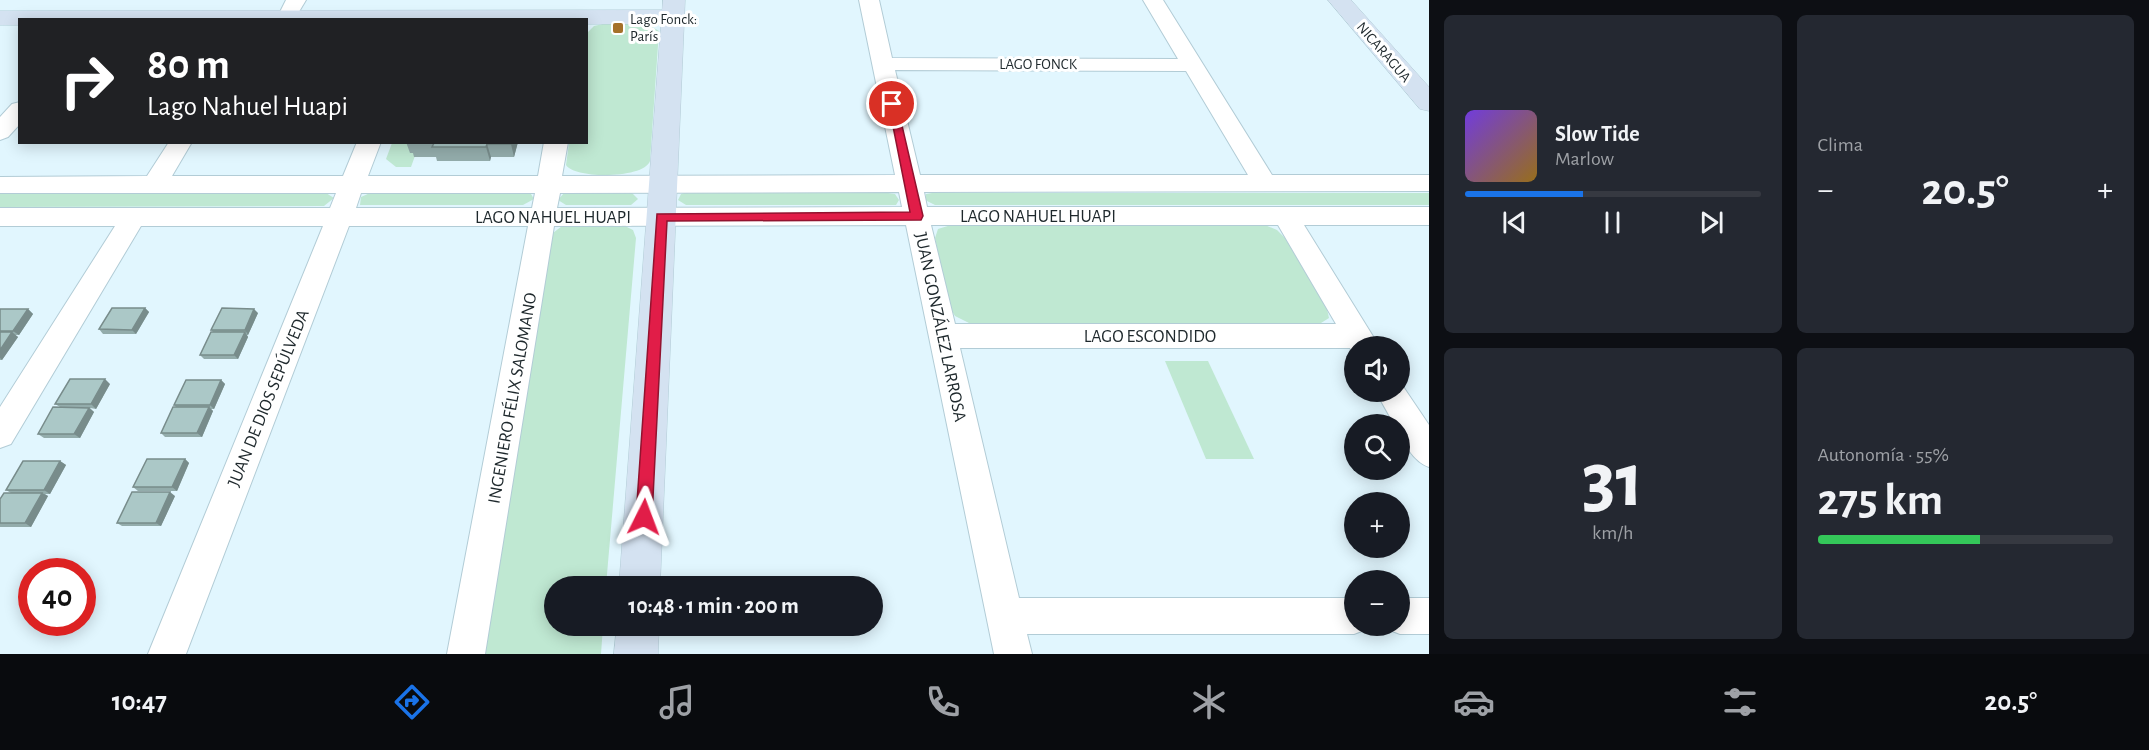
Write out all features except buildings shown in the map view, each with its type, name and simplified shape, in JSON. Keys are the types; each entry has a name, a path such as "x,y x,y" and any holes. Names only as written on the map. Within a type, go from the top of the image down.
{"street":[{"name":"JUAN GONZÁLEZ LARROSA","path":"869,0 1013,654"},
{"path":"1153,0 1264,183"},
{"name":"NICARAGUA","path":"1339,0 1429,103"},
{"path":"262,18 290,9 419,18 578,18 673,8 641,576"},
{"path":"0,18 18,18"},
{"name":"LAGO FONCK","path":"883,64 1192,65"},
{"path":"1395,64 1429,64"},
{"path":"0,132 18,111"},
{"path":"155,184 180,144"},
{"name":"JUAN DE DIOS SEPÚLVEDA","path":"167,654 368,144"},
{"name":"INGENIERO FÉLIX SALOMANO","path":"466,654 556,144"},
{"name":"LAGO NAHUEL HUAPI","path":"0,217 544,217 662,200 910,184 1429,183"},
{"name":"LAGO NAHUEL HUAPI","path":"0,184 549,184 662,200 917,216 1429,216"},
{"path":"1285,216 1358,336"},
{"path":"0,434 134,217"},
{"name":"LAGO ESCONDIDO","path":"943,336 1344,341"},
{"path":"1397,402 1429,453"},
{"path":"1005,616 1344,616"},
{"path":"1410,616 1429,616"},
{"path":"636,654 637,636"}],"green space":[{"path":"647,24 659,31 650,161 645,167 623,174 582,173 566,165 569,144 588,144 588,32 594,26"},
{"path":"392,144 418,144 410,153 416,153 411,167 396,167 386,159"},
{"path":"687,192 888,193 895,194 899,200 896,205 686,205 678,200 681,194"},
{"path":"326,193 334,198 324,206 0,207 0,194"},
{"path":"370,193 525,193 531,194 534,199 523,205 360,205 361,197"},
{"path":"564,193 632,193 638,199 631,205 566,205 558,200"},
{"path":"1429,193 1429,205 935,205 925,200 926,194"},
{"path":"623,225 633,230 636,238 607,576 544,576 544,636 602,636 601,654 483,654 553,233 562,226"},
{"path":"951,225 1265,225 1277,230 1285,238 1327,309 1329,318 1321,323 969,323 955,316 950,308 935,238 938,229"},
{"path":"1165,361 1208,361 1254,459 1206,459"}],"place":[{"name":"Lago Fonck: París","path":"618,28"}],"route":[{"path":"644,517 661,217 917,216 892,104"}]}
